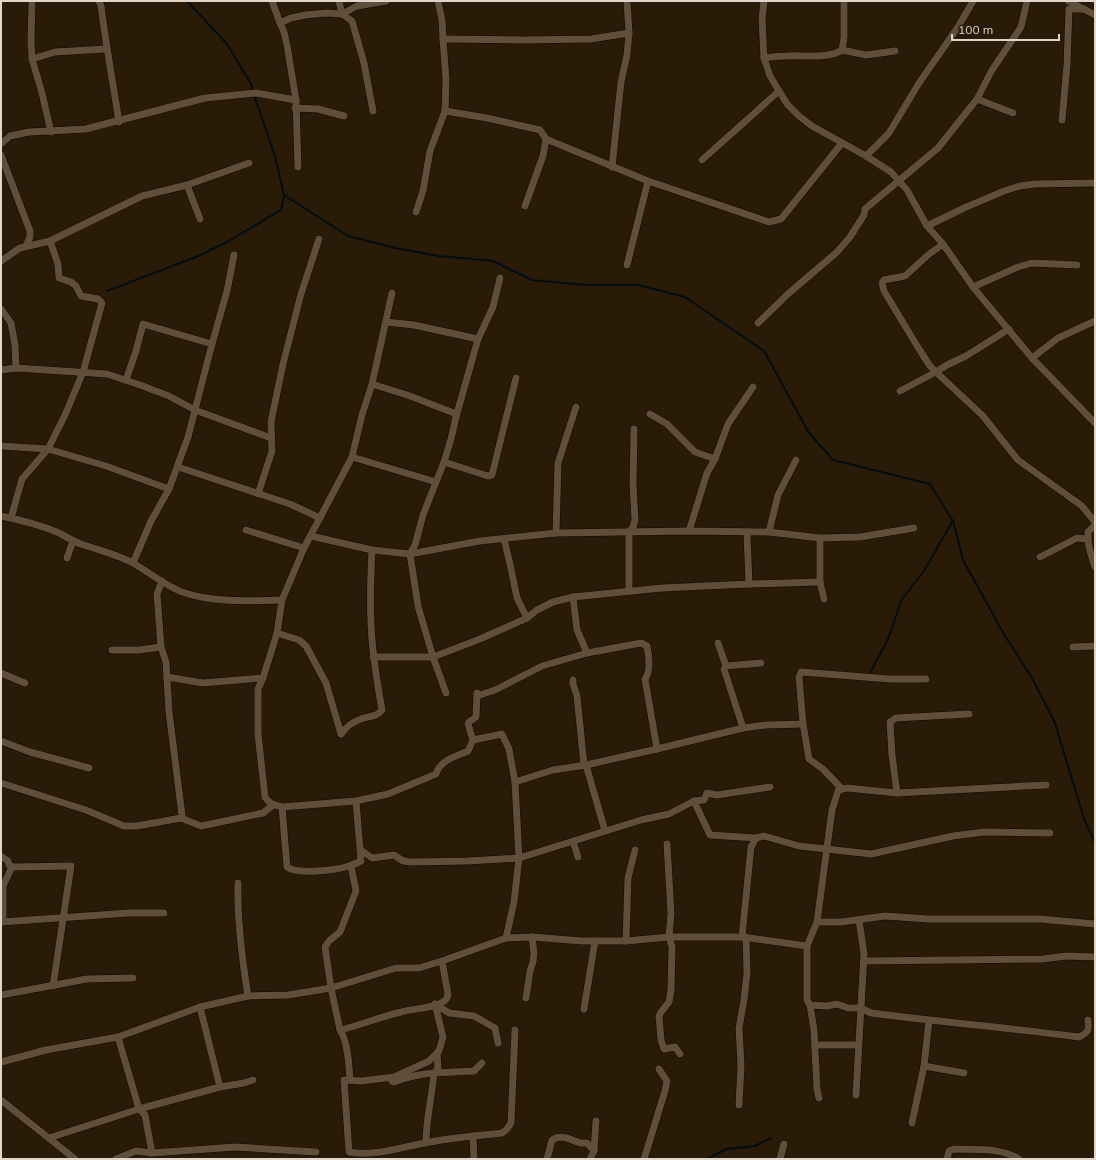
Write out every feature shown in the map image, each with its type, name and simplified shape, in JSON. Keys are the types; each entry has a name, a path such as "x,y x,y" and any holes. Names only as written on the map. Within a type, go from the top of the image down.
{"street":[{"path":"32,1 32,59 51,132"},
{"path":"99,1 119,122"},
{"path":"272,1 286,38 296,100 295,108 298,167"},
{"path":"339,1 342,14"},
{"path":"342,14 357,6 386,1"},
{"path":"416,212 423,191 430,151 445,111 446,80 442,20 438,1"},
{"path":"612,167 621,82 627,55 629,33 627,1"},
{"path":"764,1 762,19 764,58 770,76 787,104 812,126 842,142 891,172 907,190 927,226 943,244 973,287 1032,358 1095,423"},
{"path":"842,50 844,38 844,1"},
{"path":"866,156 889,133 919,83 958,27 973,1"},
{"path":"758,323 789,293 837,252 850,237 864,215 866,209 938,148 977,99 992,70 1021,27 1027,1"},
{"path":"1069,1 1095,15"},
{"path":"357,6 352,21 364,63 373,111"},
{"path":"1062,120 1067,65 1069,9 1084,9"},
{"path":"280,24 291,18 326,13 342,14 352,21"},
{"path":"443,39 592,39 629,33"},
{"path":"32,59 55,52 106,49"},
{"path":"764,58 827,55 838,53 842,50 866,55 895,52"},
{"path":"702,160 779,92"},
{"path":"1,144 10,136 29,132 86,130 205,98 252,94 296,100"},
{"path":"977,99 1013,113"},
{"path":"295,108 318,109 344,116"},
{"path":"445,111 487,118 540,130 546,139 612,167 770,222 781,219 842,142"},
{"path":"524,206 543,156 546,139"},
{"path":"1,155 30,231 30,237 26,246"},
{"path":"1,261 26,246 50,241 142,196 188,185 249,163"},
{"path":"628,265 648,180"},
{"path":"927,226 964,208 1020,186 1035,184 1095,183"},
{"path":"188,185 200,219"},
{"path":"258,494 272,451 271,422 283,364 301,294 319,239"},
{"path":"11,518 22,479 48,449 65,415 83,372 102,303 98,299 81,296 76,286 71,282 59,278 58,264 50,241"},
{"path":"943,244 928,255 905,276 887,278 884,280 882,283 884,291 918,350 930,366 983,416 1018,460 1082,506 1095,522"},
{"path":"133,563 151,521 169,489 188,437 227,291 234,255"},
{"path":"973,287 1018,267 1032,263 1077,265"},
{"path":"446,693 433,657 418,606 410,554 415,545 423,515 444,462 478,339 493,307 500,278"},
{"path":"392,293 372,384 362,415 352,457 304,548 282,600 277,632 263,678 258,688 258,734 265,797 268,802 273,805 282,807 356,801 388,794 436,774 438,767 443,762 468,751 473,740 468,724 476,717 477,693 480,695 495,690 542,666 587,653 642,643 647,646 649,654 649,674 645,679 657,749"},
{"path":"1,309 11,323 15,345 16,368"},
{"path":"1032,358 1058,338 1095,321"},
{"path":"386,322 414,325 478,339"},
{"path":"126,380 143,324 212,344"},
{"path":"900,391 966,356 1009,329"},
{"path":"1,370 16,368 107,374 169,396 195,410 271,438"},
{"path":"444,462 488,476 492,475 516,378"},
{"path":"372,384 410,396 454,414 456,417"},
{"path":"689,530 707,473 715,459 728,424 753,387"},
{"path":"556,534 558,463 576,407"},
{"path":"650,414 667,424 695,452 715,459"},
{"path":"629,591 629,532 633,527 635,520 633,484 634,429"},
{"path":"1,446 48,449 106,466 169,489"},
{"path":"352,457 436,482"},
{"path":"768,532 778,495 796,460"},
{"path":"178,467 290,504 320,518"},
{"path":"1,516 26,522 58,533 73,541 116,555 133,563 162,582 182,592 216,599 250,601 282,600"},
{"path":"1095,525 1088,532 1090,554 1095,567"},
{"path":"311,536 372,550 410,554 480,541 556,534 689,530 747,533 768,532 820,538 860,537 914,528"},
{"path":"246,530 304,548"},
{"path":"747,533 749,584"},
{"path":"820,538 820,582 824,600"},
{"path":"1040,557 1076,538 1088,539"},
{"path":"504,539 517,598 527,618"},
{"path":"67,558 73,541"},
{"path":"277,632 299,640 306,646 326,683 341,734 348,726 360,719 377,715 382,710 373,657 372,550"},
{"path":"162,582 157,594 161,647 166,662 168,712 182,816 181,818"},
{"path":"373,657 433,657 480,639 527,618 537,610 553,602 573,597 662,588 820,582"},
{"path":"573,597 578,630 587,653"},
{"path":"718,643 726,666 724,671 743,728"},
{"path":"1073,647 1095,646"},
{"path":"112,650 139,650 161,647"},
{"path":"726,666 761,663"},
{"path":"842,789 823,769 809,759 803,724 799,678 801,672 890,679 926,679"},
{"path":"1,673 25,683"},
{"path":"166,677 204,683 263,678"},
{"path":"573,680 577,696 585,765 605,832"},
{"path":"897,793 892,755 890,722 896,718 969,714"},
{"path":"515,782 553,770 585,765 743,728 766,725 803,724"},
{"path":"473,740 502,734 509,749 515,782 519,858 514,902 506,938"},
{"path":"1,741 30,752 88,768"},
{"path":"1,782 86,810 124,826 136,826 181,818 200,826 263,813 273,805"},
{"path":"819,1098 817,1090 814,1030 810,1005 807,1000 807,946 817,922 832,810 838,792 847,788 897,793 1046,785"},
{"path":"361,850 372,858 394,855 403,861 411,862 519,858 641,820 669,814 694,801 704,800 707,793 717,795 770,787"},
{"path":"282,807 287,868 291,870 318,871 351,866 361,861 356,801"},
{"path":"694,801 710,835 756,838 764,836 798,846 871,854 953,836 984,832 1050,833"},
{"path":"739,1104 741,1066 739,1028 747,973 744,937 751,847 756,838"},
{"path":"574,841 578,857"},
{"path":"667,844 671,913 669,936 672,947 671,990 669,1002 661,1012 660,1016 661,1040 664,1049 675,1047 680,1054"},
{"path":"626,941 628,878 635,850"},
{"path":"1,856 8,861 9,865 12,867"},
{"path":"12,867 71,866 62,918 54,986"},
{"path":"350,1080 347,1053 343,1034 340,1030 331,988 325,946 328,941 340,932 356,891 351,866"},
{"path":"12,867 3,886 2,922 129,913 164,913"},
{"path":"238,883 237,909 241,956 248,996"},
{"path":"817,922 841,922 885,916 928,919 1040,919 1095,924"},
{"path":"856,1095 864,954 859,920"},
{"path":"1,1062 46,1050 118,1037 200,1007 248,996 288,995 331,988 396,968 419,968 442,962 506,938 532,937 595,941 626,941 669,936 744,937 807,946"},
{"path":"526,998 534,953 532,937"},
{"path":"584,1009 595,941"},
{"path":"863,961 1043,959 1066,956 1095,957"},
{"path":"340,1030 362,1025 401,1012 430,1007 444,1002 448,994 442,962"},
{"path":"1,995 88,979 133,978"},
{"path":"435,1004 449,1013 474,1016 494,1028 498,1043"},
{"path":"435,1004 442,1037 439,1051 429,1061 394,1077 361,1081 344,1080 348,1150 351,1152 360,1156 390,1151 426,1142 502,1133 511,1123 515,1030"},
{"path":"810,1005 827,1006 837,1004 848,1008 861,1008 871,1013 929,1021 1079,1036 1087,1032 1089,1029 1088,1020"},
{"path":"200,1007 220,1087"},
{"path":"912,1123 924,1066 929,1021"},
{"path":"118,1037 139,1109 145,1115 152,1153"},
{"path":"815,1045 858,1045"},
{"path":"426,1142 426,1122 431,1102 434,1073 438,1069 437,1053"},
{"path":"387,1078 394,1082 424,1074 474,1071 482,1063"},
{"path":"924,1066 964,1073"},
{"path":"644,1159 667,1081 660,1069"},
{"path":"49,1138 139,1109 220,1087 253,1080"},
{"path":"1,1100 74,1159"},
{"path":"590,1159 594,1151 596,1121"},
{"path":"473,1136 474,1159"},
{"path":"547,1159 552,1140 555,1138 569,1138 587,1144 594,1151"},
{"path":"780,1159 784,1144"},
{"path":"116,1159 136,1151 152,1153 235,1147 316,1152"},
{"path":"948,1159 949,1151 954,1149 990,1150 1014,1156 1019,1159"}],"waterway":[{"path":"187,1 227,44 251,84 253,91"},
{"path":"254,95 275,156 284,195 348,236 395,248 439,256 493,261 532,280 586,285 638,285 685,297 764,351 809,433 833,460 930,484 953,521 963,560 1005,636 1032,678 1055,723 1084,819 1095,843"},
{"path":"107,291 196,257 227,242 281,210 284,195"},
{"path":"869,675 888,639 902,599 924,571 952,522"},
{"path":"706,1159 727,1149 755,1146 771,1138"}]}
